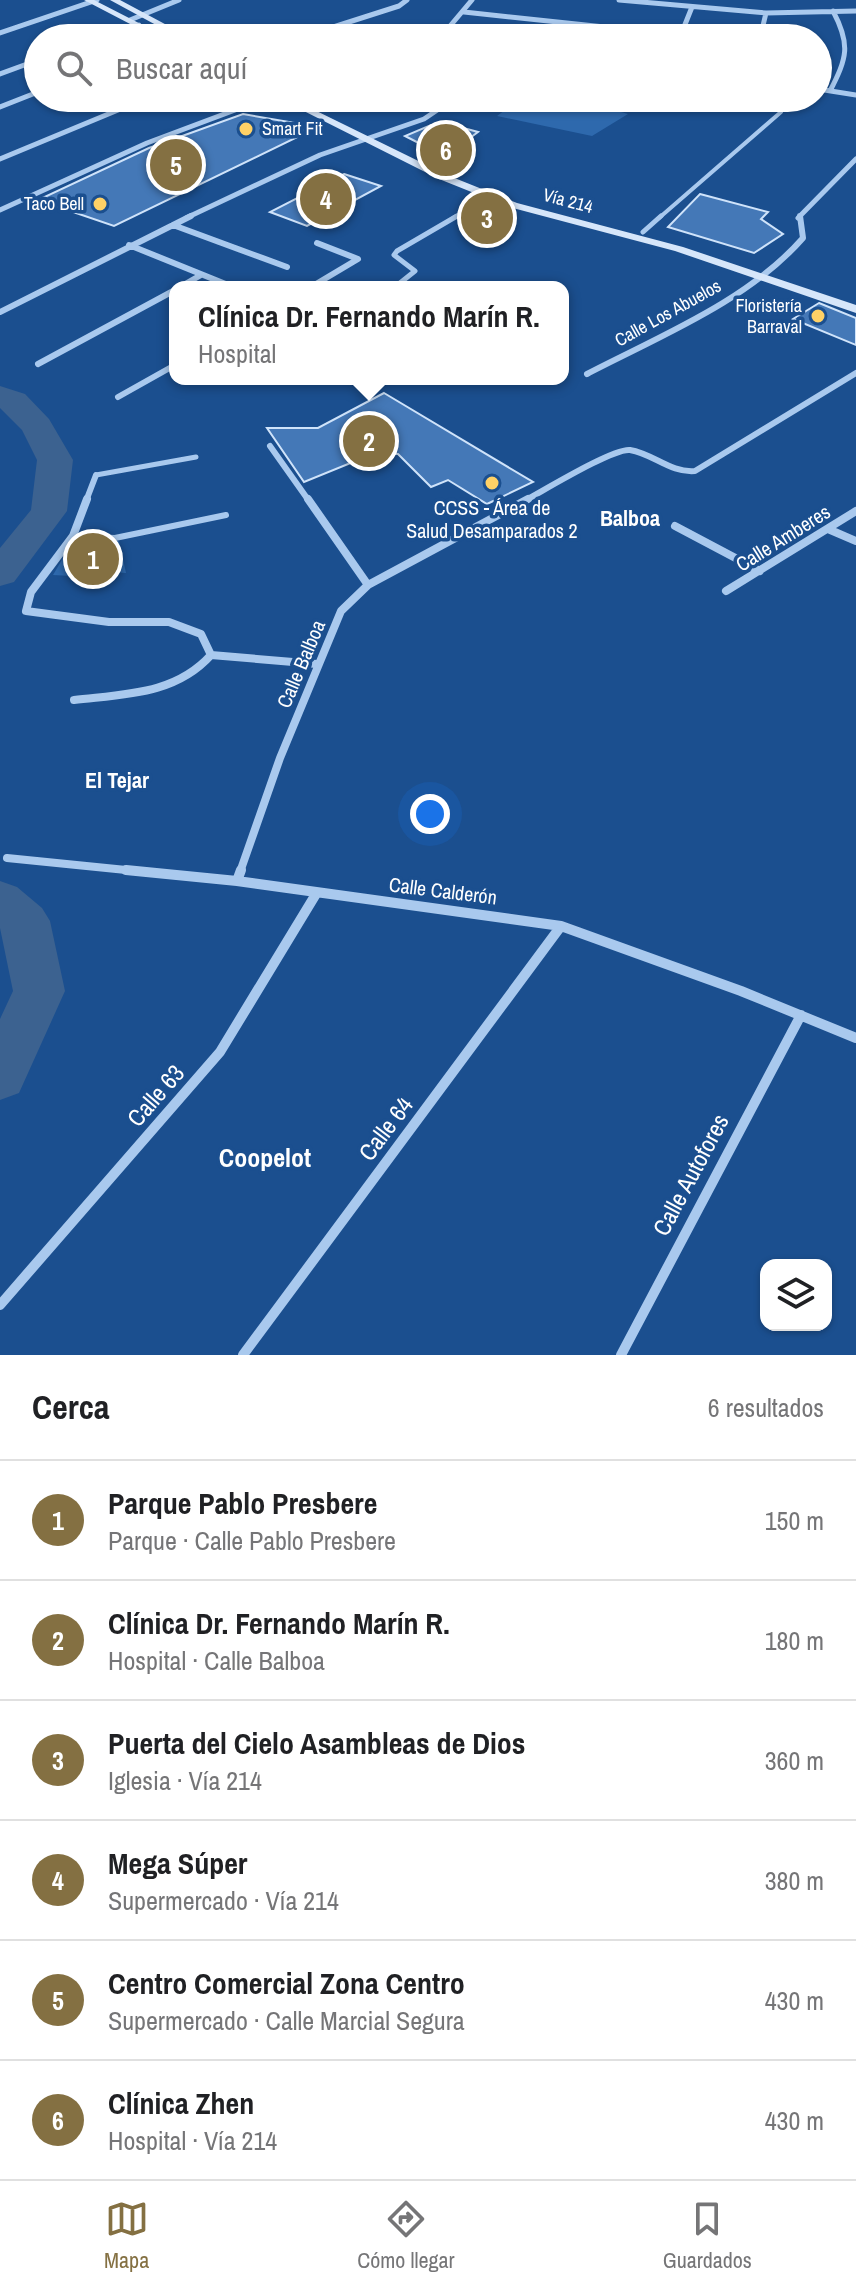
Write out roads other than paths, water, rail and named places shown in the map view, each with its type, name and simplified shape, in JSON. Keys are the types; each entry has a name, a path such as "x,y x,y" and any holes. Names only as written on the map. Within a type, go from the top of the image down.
{"main road":[{"path":"114,0 161,24"},
{"path":"93,1 137,24"},
{"name":"Vía 214","path":"325,112 364,139 491,196 765,272 856,309"},
{"name":"Vía 214","path":"332,112 453,171 518,196 856,300"}],"street":[{"path":"130,20 179,0"},
{"path":"343,24 399,6 407,0"},
{"path":"453,24 472,0"},
{"path":"619,0 766,13 856,11"},
{"path":"26,24 93,1"},
{"path":"685,24 692,7"},
{"path":"832,86 848,48 844,31 833,11"},
{"path":"464,12 572,24"},
{"path":"763,24 766,13"},
{"path":"0,33 24,25"},
{"path":"0,74 24,65"},
{"path":"832,91 856,95"},
{"path":"0,107 24,98"},
{"path":"0,159 113,112"},
{"path":"0,210 147,143 230,112"},
{"path":"0,312 129,245 320,155 381,136 434,112"},
{"name":"Calle Los Abuelos","path":"587,374 765,272 798,245 803,238 798,218 856,159"},
{"path":"173,225 287,267"},
{"path":"317,243 358,259 321,281"},
{"path":"129,245 217,281"},
{"path":"190,281 201,275"},
{"path":"38,364 169,292"},
{"path":"118,397 169,368"},
{"name":"Calle Balboa","path":"237,881 317,664 341,611 368,585 620,450 638,451 683,472 695,471 856,373"},
{"path":"270,446 368,585"},
{"path":"96,475 73,536 31,592 26,611 109,622 169,622 201,634 211,655"},
{"name":"Calle Amberes","path":"726,591 856,511"},
{"path":"675,526 760,571"},
{"path":"828,529 856,541"},
{"path":"211,655 317,664"},
{"path":"74,700 167,687 201,669 211,655"},
{"name":"Calle Calderón","path":"7,858 237,881 561,926 856,1038"},
{"name":"Calle 63","path":"0,1305 220,1052 316,894"},
{"name":"Calle 64","path":"243,1355 561,926"},
{"name":"Calle Autofores","path":"621,1355 801,1015"}],"lane":[{"path":"643,232 781,112"},
{"path":"402,281 415,271 396,259 394,255 397,251 491,196"},
{"path":"96,475 196,457"},
{"path":"73,536 115,538 226,515"}],"waterway":[{"path":"0,396 13,401 37,426 55,460 49,511 0,574"},
{"path":"0,900 25,921 39,991 0,1077"}],"place":[{"name":"Smart Fit","path":"246,129"},
{"name":"Clínica Zhen","path":"446,150"},
{"name":"Centro Comercial Zona Centro","path":"176,165"},
{"name":"Mega Súper","path":"326,199"},
{"name":"Taco Bell","path":"100,204"},
{"name":"Puerta del Cielo Asambleas de Dios","path":"487,218"},
{"name":"Floristería Barraval","path":"818,316"},
{"name":"Clínica Dr. Fernando Marín R.","path":"369,441"},
{"name":"CCSS - Área de Salud Desamparados 2","path":"492,483"},
{"name":"Parque Pablo Presbere","path":"93,559"}],"district":[{"name":"Balboa","path":"630,518"},
{"name":"El Tejar","path":"117,780"},
{"name":"Coopelot","path":"265,1158"}]}
